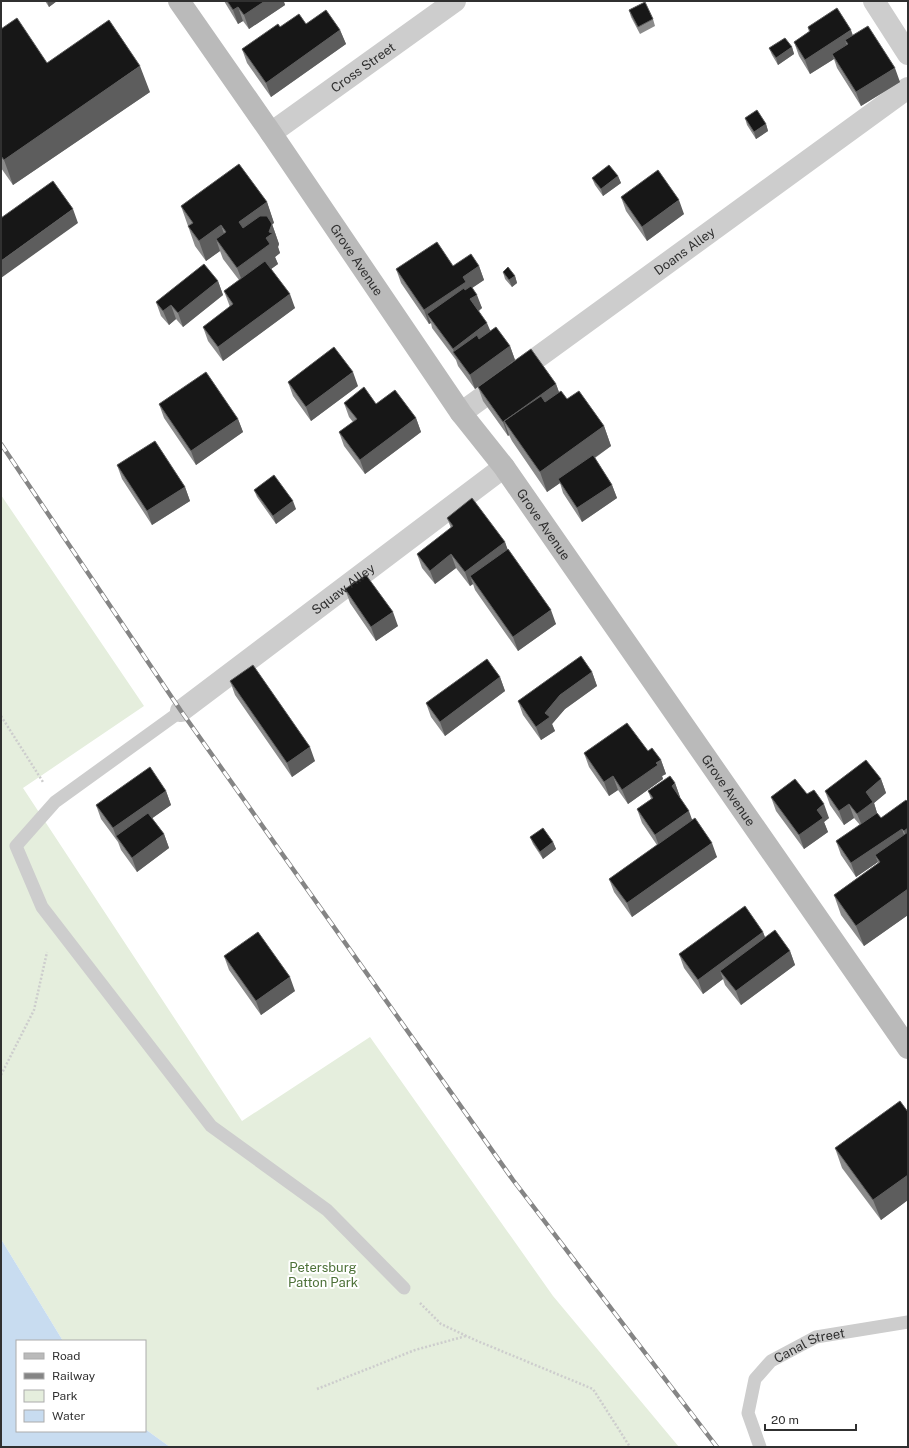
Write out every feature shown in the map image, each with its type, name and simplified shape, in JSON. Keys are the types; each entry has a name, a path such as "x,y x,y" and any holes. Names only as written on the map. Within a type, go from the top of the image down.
{"main road":[{"name":"Grove Avenue","path":"179,1 272,133 461,413 504,467 908,1048"}],"street":[{"name":"Cross Street","path":"272,133 455,1"},
{"path":"874,1 908,54"},
{"name":"Doans Alley","path":"461,413 908,88"},
{"name":"Squaw Alley","path":"181,711 504,467"}],"lane":[{"path":"181,711 55,802 16,846 42,907 211,1126 327,1210 404,1288"},
{"name":"Canal Street","path":"760,1447 748,1413 755,1379 771,1361 816,1337 908,1322"}],"path":[{"path":"1,716 55,802"},
{"path":"1,1074 34,1010 54,922"},
{"path":"404,1288 441,1324 593,1389 630,1447"},
{"path":"317,1389 415,1350 466,1335"}],"green space":[{"name":"Petersburg Patton Park","path":"1,495 144,706 23,788 242,1121 370,1037 553,1296 679,1447 170,1447 146,1430 146,1340 62,1340 1,1239"}],"water":[{"path":"1,1239 62,1340 16,1340 16,1432 146,1432 146,1430 170,1447 1,1447"}],"building":[{"path":"227,1 265,1 244,15 238,7 233,10"},
{"path":"645,2 653,19 638,27 629,10"},
{"path":"837,8 851,30 805,60 794,42 810,31 808,27"},
{"path":"326,10 340,30 266,83 242,49 278,24 280,27 299,14 306,24"},
{"path":"17,18 47,63 109,20 140,66 4,160 1,156 1,29"},
{"path":"868,26 895,68 856,92 832,54 848,44 845,40"},
{"path":"785,38 792,47 776,58 769,48"},
{"path":"757,110 766,124 754,132 745,118"},
{"path":"239,164 267,202 239,222 243,228 260,216 267,216 272,224 269,232 273,233 266,238 270,244 237,268 216,239 226,232 221,225 199,241 188,226 193,223 181,206"},
{"path":"609,165 618,176 601,189 592,178"},
{"path":"658,170 679,200 642,227 621,197"},
{"path":"53,181 73,209 1,261 1,218"},
{"path":"437,242 453,266 471,254 479,266 463,277 466,282 424,310 396,269"},
{"path":"265,261 290,294 218,347 203,327 233,304 224,291"},
{"path":"204,264 218,281 178,313 171,305 163,311 156,302"},
{"path":"508,267 515,276 509,280 503,272"},
{"path":"471,286 477,295 470,299 487,323 453,349 427,314 464,288 465,290"},
{"path":"496,327 510,346 470,375 453,352 477,335 479,339"},
{"path":"334,347 353,372 306,407 288,382"},
{"path":"531,349 556,384 503,422 478,387"},
{"path":"206,372 238,419 191,451 159,404"},
{"path":"364,387 376,404 395,390 416,418 360,460 339,432 357,419 344,403"},
{"path":"561,391 567,399 579,391 604,426 540,472 504,421 541,396 545,402"},
{"path":"155,441 185,487 147,511 117,465"},
{"path":"593,455 612,485 577,508 558,479"},
{"path":"274,475 293,501 273,516 254,490"},
{"path":"472,498 505,542 465,572 451,554 430,571 417,554 453,526 447,518"},
{"path":"508,549 551,610 513,637 470,576"},
{"path":"366,575 393,612 371,627 345,589"},
{"path":"581,656 592,672 560,695 545,713 550,717 536,727 518,701"},
{"path":"487,659 500,677 440,722 426,703"},
{"path":"253,665 310,747 287,763 230,681"},
{"path":"627,723 648,751 652,748 661,760 656,763 658,765 622,790 613,776 604,782 584,753"},
{"path":"866,760 881,779 866,792 873,802 857,814 849,804 839,811 825,791"},
{"path":"150,767 166,791 113,828 96,805"},
{"path":"670,776 675,783 672,786 689,811 655,835 637,809 653,798 648,791"},
{"path":"795,779 807,794 814,790 824,804 817,810 823,818 799,835 771,797"},
{"path":"906,800 908,802 908,828 904,831 902,829 851,863 836,841 877,813 881,818"},
{"path":"148,813 164,834 132,858 116,836"},
{"path":"695,818 712,843 627,903 609,879"},
{"path":"543,828 553,842 540,852 530,837"},
{"path":"908,832 908,889 856,926 834,895 880,862 875,855"},
{"path":"745,906 763,932 698,980 679,954"},
{"path":"775,930 790,951 736,991 720,971"},
{"path":"258,932 290,977 256,1001 224,956"},
{"path":"900,1101 908,1112 908,1175 873,1200 835,1148"}],"railway":[{"path":"1,444 181,711 513,1180 717,1447"}]}
